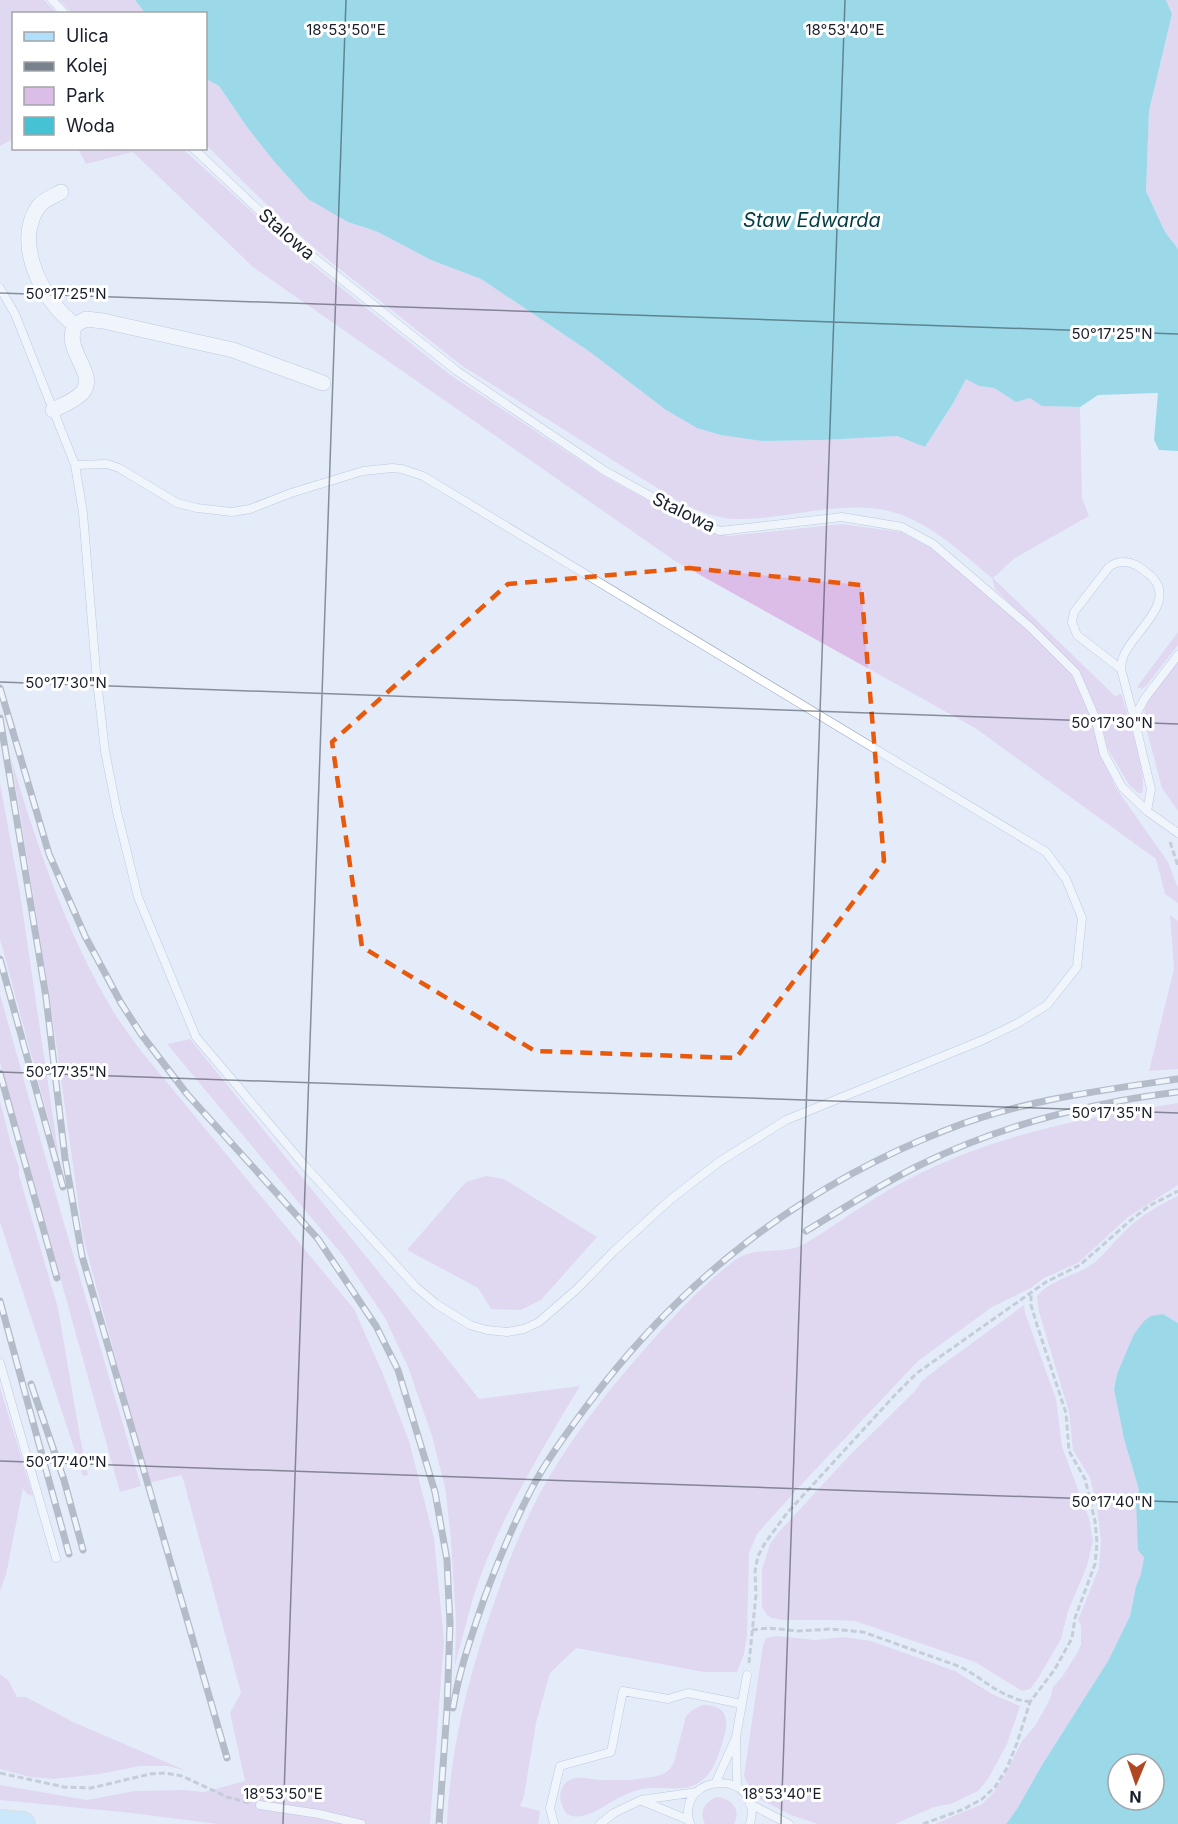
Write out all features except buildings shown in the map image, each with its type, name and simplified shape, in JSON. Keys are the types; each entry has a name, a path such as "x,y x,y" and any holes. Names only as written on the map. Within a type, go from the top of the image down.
{"main road":[{"path":"0,1821 23,1824"}],"street":[{"path":"61,192 39,206 32,221 29,246 32,264 51,300 75,325"},
{"path":"53,410 81,394 86,385 86,373 72,344 71,333 75,325 86,319 233,350 323,383"}],"lane":[{"path":"52,0 62,12"},
{"name":"Stalowa","path":"195,150 283,233 457,371 605,471 699,523 720,531 842,517 902,527 933,544 1030,627 1076,673 1095,717 1104,754 1122,787 1147,811 1178,833"},
{"path":"0,288 15,314 75,465 83,513 105,751 117,812 138,897 196,1037 305,1166 416,1287 436,1304 470,1325 487,1330 507,1332 524,1329 539,1322 578,1289 613,1252 671,1199 719,1162 786,1120 983,1040 1018,1023 1047,1005 1077,967 1082,918 1066,879 1046,852 423,476 392,468 363,471 291,493 250,509 232,512 177,503 119,468 107,464 75,465"},
{"path":"1121,669 1077,635 1072,622 1074,612 1109,567 1121,562 1139,567 1161,588 1162,598 1158,608 1124,653 1121,669 1151,789 1147,811"},
{"path":"1134,718 1145,698 1178,655"},
{"path":"0,1363 56,1558"},
{"path":"737,1787 736,1737 747,1675"},
{"path":"554,1824 550,1808 560,1766 611,1752 623,1691 668,1700 688,1694 742,1704"},
{"path":"716,1782 736,1737"},
{"path":"600,1824 614,1813 641,1800 696,1792 716,1782 730,1784 743,1791 752,1811 750,1824"},
{"path":"641,1800 690,1822 689,1805 696,1792"},
{"path":"750,1804 789,1824"},
{"path":"260,1805 319,1814 361,1824"}],"path":[{"path":"747,1675 758,1556 787,1513 916,1374 1046,1282 1080,1265 1149,1206 1178,1191"},
{"path":"923,1824 964,1809 982,1799 995,1787 1014,1751 1030,1702 1055,1669 1072,1638 1074,1618 1095,1564 1097,1543 1095,1521 1085,1479 1069,1451 1066,1413 1031,1305 1031,1293"},
{"path":"752,1630 831,1629 863,1632 970,1671 1011,1697 1030,1702"},
{"path":"0,1773 64,1787 91,1788 150,1774 165,1773 182,1776 227,1797 260,1805"}],"highlighted area":[{"path":"689,568 861,585 884,861 736,1058 535,1051 362,947 332,742 508,584"}],"green space":[{"path":"0,0 44,0 56,12 12,12 12,140 0,146"},
{"path":"59,0 135,0 144,12 71,12"},
{"path":"1166,0 1178,0 1178,249 1165,232 1146,191 1149,111 1172,14"},
{"path":"207,80 219,86 273,160 348,222 378,232 431,260 481,279 590,352 666,410 697,428 762,441 897,436 925,447 966,378 979,386 994,388 1015,401 1030,398 1048,406 1080,407 1082,498 1089,516 1015,558 993,578 1115,696 1121,694 1140,759 1142,793 1138,793 1130,786 1107,748 1100,717 1079,671 995,589 992,578 926,527 902,515 861,507 818,510 754,519 733,519 700,511 681,503 461,365 327,259 276,214 207,146"},
{"path":"79,150 184,150 295,251 449,374 605,477 697,527 728,536 842,524 901,532 931,548 1028,631 1072,675 1092,718 1101,756 1116,788 1168,862 1178,888 1178,903 1165,894 1156,859 975,728 675,561 253,267 133,152 86,164"},
{"path":"1178,632 1178,645 1146,686 1142,689 1137,687"},
{"path":"1178,661 1178,811 1162,788 1144,720 1145,708 1149,699"},
{"path":"11,758 54,888 81,951 113,1011 142,1052 354,1309 383,1374 409,1441 434,1538 444,1641 430,1824 218,1824 0,1800 0,1785 87,1800 135,1791 204,1792 245,1781 230,1713 241,1693 182,1475 149,1483 83,1237 50,1000"},
{"path":"0,783 20,893 59,1158 0,939"},
{"path":"1170,915 1178,921 1178,1069 1149,1071 1174,969"},
{"path":"0,994 141,1486 120,1492 0,1062"},
{"path":"190,1039 479,1399 580,1386 534,1463 494,1543 473,1598 455,1665 456,1622 445,1487 432,1436 408,1367 385,1318 344,1257 167,1044"},
{"path":"0,1101 58,1308 88,1475 83,1476 0,1222"},
{"path":"1178,1103 1178,1185 1128,1217 1078,1263 1044,1278 1029,1289 992,1307 918,1361 757,1534 749,1553 747,1635 744,1654 737,1672 704,1672 576,1648 550,1673 536,1723 524,1796 520,1806 540,1811 538,1824 447,1824 452,1767 469,1684 499,1589 527,1520 562,1455 587,1419 664,1327 698,1292 743,1255 798,1247 887,1191 956,1157 991,1144 1065,1124"},
{"path":"486,1176 504,1179 597,1237 541,1300 521,1310 491,1309 478,1288 407,1250 466,1182"},
{"path":"1178,1196 1178,1323 1163,1314 1117,1374 1114,1389 1124,1439 1139,1490 1136,1501 1144,1557 1130,1616 1108,1661 1006,1824 935,1824 982,1804 994,1792 1022,1741 1035,1726 1050,1699 1053,1687 1062,1677 1081,1645 1081,1626 1078,1620 1099,1568 1101,1541 1097,1508 1090,1478 1073,1450 1069,1412 1039,1312 1037,1296 1049,1286 1094,1263 1139,1219"},
{"path":"1024,1305 1056,1399 1062,1447 1089,1518 1093,1541 1087,1566 1068,1611 1061,1639 1030,1689 1022,1691 975,1662 855,1621 783,1620 767,1615 762,1607 762,1569 770,1544 778,1533 922,1381"},
{"path":"0,1387 33,1496 27,1494 23,1488 6,1575 0,1591"},
{"path":"777,1636 815,1640 843,1637 871,1641 955,1671 992,1694 1020,1706 1007,1744 988,1779 978,1791 951,1804 934,1807 895,1824 818,1824 791,1815 761,1800 752,1792 744,1776 763,1645 766,1638"},
{"path":"0,1674 8,1680 17,1697 26,1697 73,1722 187,1771 168,1766 140,1766 100,1774 54,1779 30,1777 0,1769"},
{"path":"702,1705 719,1709 726,1718 726,1724 716,1762 700,1782 689,1787 648,1788 631,1792 596,1811 581,1816 567,1814 563,1809 560,1798 562,1787 570,1780 588,1778 633,1780 665,1773 674,1762 686,1716"},
{"path":"716,1797 734,1805 737,1814 734,1824 705,1824 702,1816 704,1808"}],"water":[{"name":"Staw Edwarda","path":"135,0 1166,0 1172,14 1149,111 1146,191 1165,232 1178,249 1178,451 1159,450 1154,440 1158,393 1098,395 1080,407 1042,406 1030,398 1016,402 994,388 979,386 966,379 925,447 897,436 762,441 721,435 697,428 666,410 590,352 481,279 431,260 378,232 348,222 308,199 247,127 219,86 207,80 207,12 144,12"},
{"path":"1163,1314 1178,1323 1178,1824 1006,1824 1108,1661 1130,1616 1144,1557 1138,1550 1136,1501 1139,1490 1124,1439 1114,1389 1117,1374 1134,1334 1151,1316"}],"railway":[{"path":"0,688 49,854 85,936 121,1003 141,1034 187,1094 318,1239 376,1326 398,1370 435,1492 447,1560 450,1624 439,1824"},
{"path":"0,718 46,997 65,1158 82,1256 227,1758"},
{"path":"0,959 63,1187"},
{"path":"0,1073 57,1278"},
{"path":"453,1708 462,1666 484,1599 500,1557 537,1478 589,1403 625,1358 663,1316 704,1277 748,1241 842,1179 946,1130 1032,1104 1089,1092 1178,1079"},
{"path":"806,1231 905,1172 982,1138 1079,1109 1178,1092"},
{"path":"0,1301 69,1554"},
{"path":"31,1384 64,1480 83,1550"}]}
